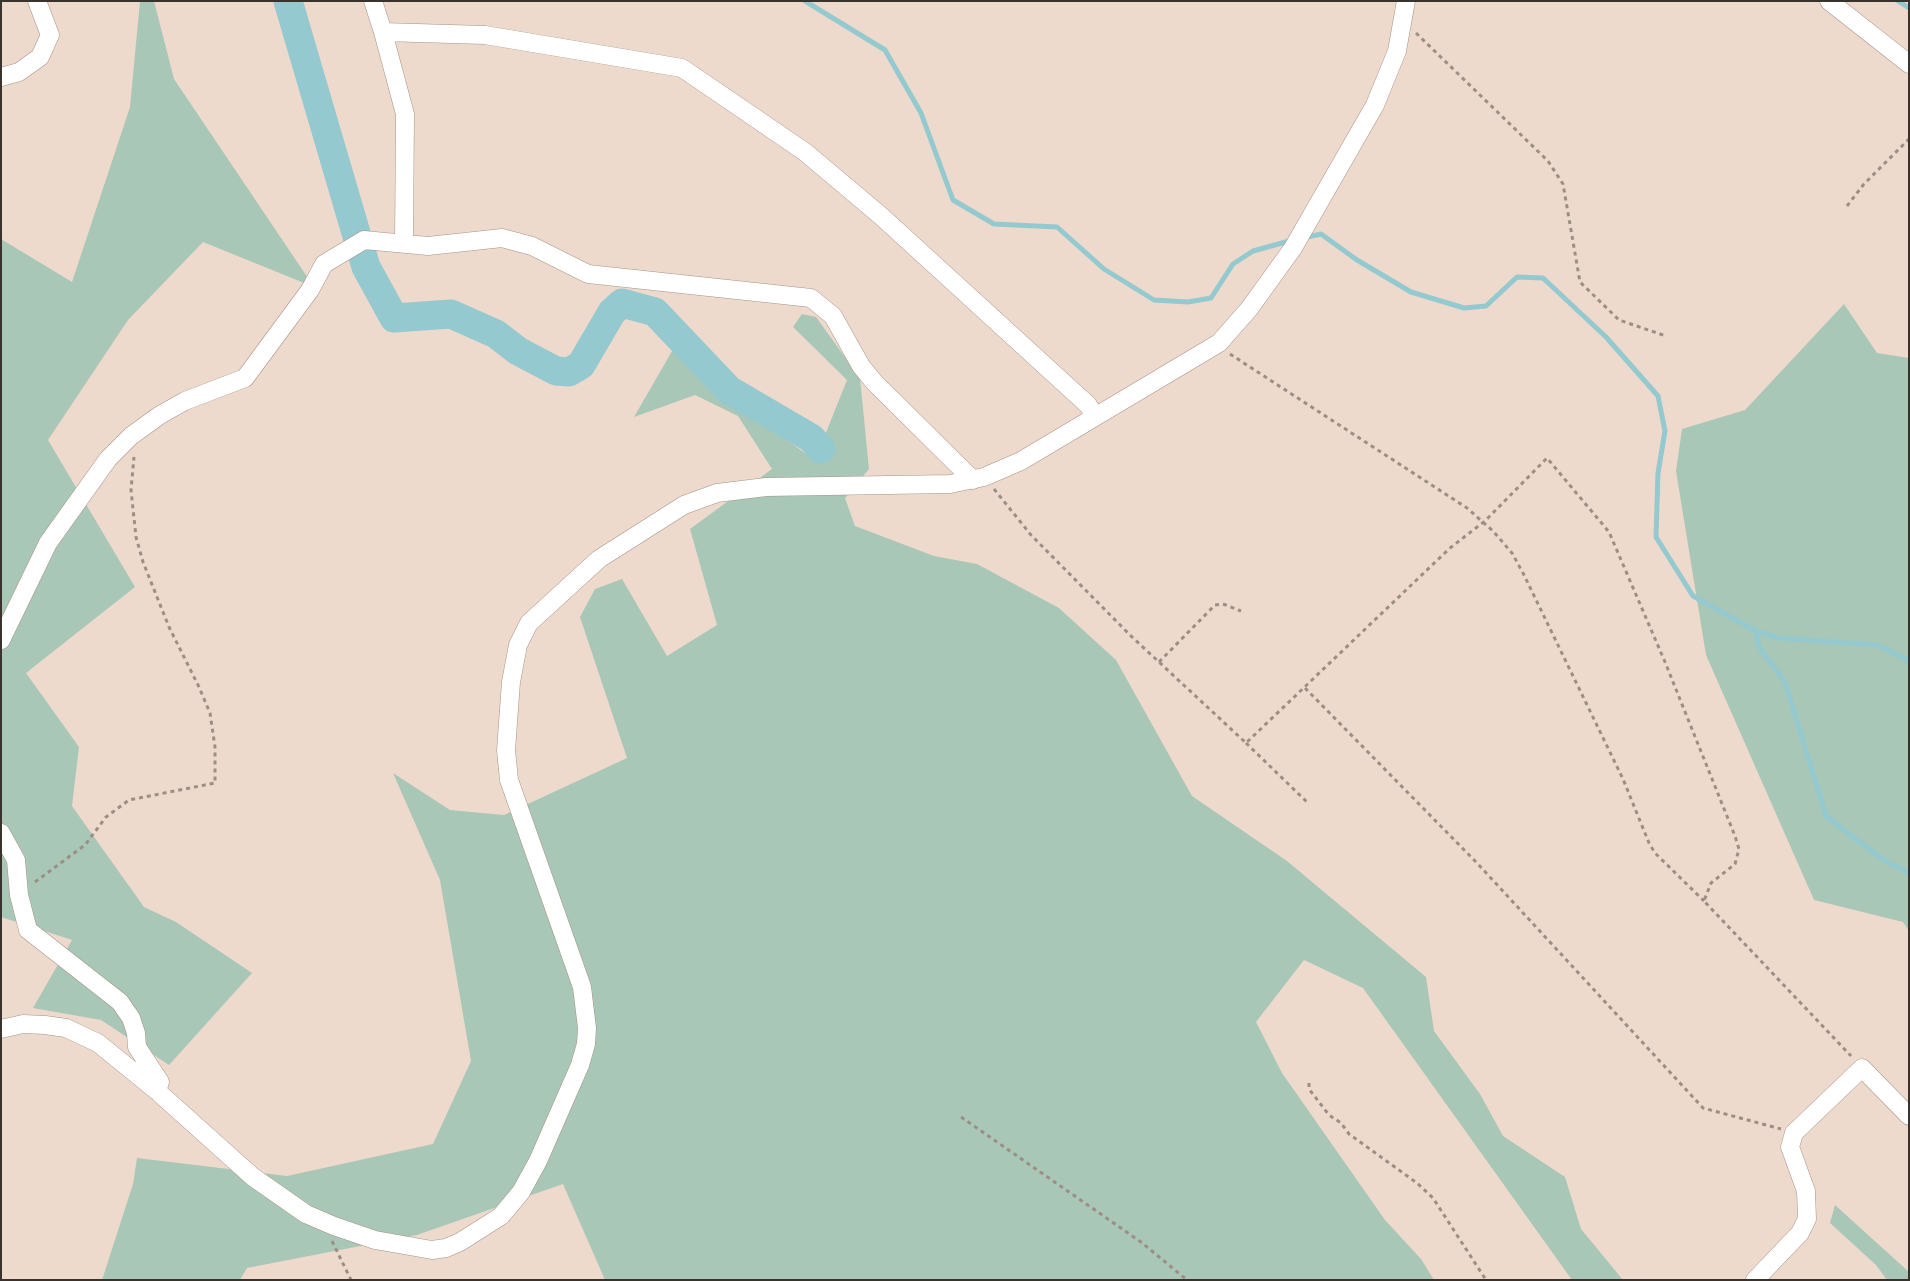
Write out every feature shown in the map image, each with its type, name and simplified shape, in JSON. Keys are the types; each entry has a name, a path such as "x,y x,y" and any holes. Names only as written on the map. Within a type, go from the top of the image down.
{"street":[{"path":"1,77 19,72 40,57 50,35 37,1"},
{"path":"373,1 405,114 404,242"},
{"path":"1,1029 23,1024 45,1025 80,1034 98,1043 158,1091 253,1177 306,1214 334,1226 376,1240 432,1250 446,1248 475,1234 501,1216 521,1192 538,1161 580,1065 586,1044 587,1028 582,987 515,800 507,766 509,708 514,661 518,645 528,623 599,559 670,512 684,505 717,494 766,487 950,484 978,478 1021,461 1219,343 1249,309 1293,248 1375,105 1388,79 1403,24 1406,1"},
{"path":"1829,1 1909,64"},
{"path":"383,32 485,35 682,68 805,152 873,210 1088,405 1095,416"},
{"path":"1,640 48,543 60,523 108,459 133,435 160,415 185,401 245,378 310,290 324,264 364,240 404,242 428,246 502,238 532,246 588,274 811,298 833,316 861,366 874,382 978,478"},
{"path":"1,833 16,860 19,892 28,930 120,1002 131,1018 136,1033 137,1047 160,1082 158,1091"},
{"path":"1756,1280 1800,1233 1807,1219 1806,1191 1790,1147 1794,1133 1862,1068 1909,1116"}],"path":[{"path":"1403,24 1422,37 1548,161 1563,184 1580,282 1620,320 1666,336"},
{"path":"1847,206 1864,184 1909,139"},
{"path":"1219,343 1227,352 1484,521 1512,554 1523,572 1624,780 1655,853 1704,901 1862,1068"},
{"path":"19,892 26,890 85,845 106,817 129,800 215,783 215,747 210,712 200,687 169,627 136,537 131,490 136,440 133,435"},
{"path":"1246,743 1450,548 1484,521 1548,458 1609,532 1710,771 1739,849 1735,864 1712,883 1704,901"},
{"path":"978,478 1030,535 1159,662 1309,804"},
{"path":"1159,662 1215,605 1222,604 1242,611"},
{"path":"1305,688 1477,863 1703,1108 1794,1133"},
{"path":"1309,1083 1309,1089 1329,1115 1341,1123 1349,1134 1417,1183 1433,1198 1486,1280"},
{"path":"961,1117 1141,1242 1187,1280"},
{"path":"334,1226 331,1240 351,1280"}],"green space":[{"path":"140,1 154,1 174,79 314,287 203,242 128,320 48,440 135,587 26,673 79,747 72,806 144,907 176,922 252,973 169,1065 101,1020 33,1008 72,940 1,917 1,239 72,282 130,107"},
{"path":"1844,304 1877,353 1909,358 1909,931 1903,922 1814,900 1706,655 1676,471 1682,429 1745,410"},
{"path":"802,314 816,317 860,378 869,469 845,498 855,526 934,556 977,564 1059,608 1116,660 1192,796 1287,861 1426,977 1434,1031 1480,1094 1503,1136 1565,1177 1581,1229 1623,1280 1572,1280 1363,988 1304,960 1256,1022 1282,1073 1385,1220 1421,1259 1434,1280 605,1280 563,1184 417,1235 247,1268 240,1280 102,1280 133,1184 137,1158 287,1176 433,1144 471,1061 440,880 393,773 450,810 504,815 627,758 580,617 595,589 622,579 667,656 717,625 690,529 772,469 738,416 695,395 634,417 675,346 726,397 815,460 847,380 793,327"},
{"path":"1835,1205 1909,1272 1909,1280 1887,1280 1876,1265 1830,1223"}],"waterway":[{"path":"288,1 366,267 394,318 451,314 496,334 518,351 556,371 569,372 581,365 612,312 622,303 655,312 729,390 811,438 821,449"},
{"path":"805,1 885,50 921,113 953,200 994,224 1057,227 1104,269 1154,300 1188,302 1211,298 1233,264 1253,251 1293,240"},
{"path":"1898,1 1909,8"},
{"path":"1303,238 1321,234 1357,260 1411,292 1464,308 1486,306 1517,277 1543,278 1606,337 1658,396 1665,431 1658,473 1656,537 1693,596 1756,631 1778,638 1877,645 1909,661"},
{"path":"1756,631 1759,647 1785,682 1826,816 1885,861 1909,873"}]}
